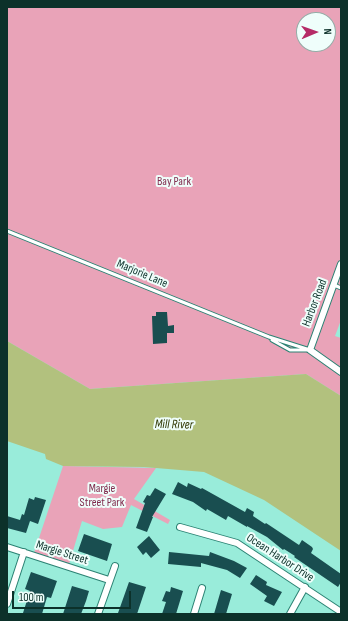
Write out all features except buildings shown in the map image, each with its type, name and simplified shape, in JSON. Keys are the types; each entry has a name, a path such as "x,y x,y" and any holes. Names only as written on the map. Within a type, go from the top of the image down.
{"street":[{"name":"Harbor Road","path":"310,350 341,264"},
{"name":"Marjorie Lane","path":"310,350 341,372"},
{"name":"Ocean Harbor Drive","path":"180,527 237,544 305,587 341,612"},
{"name":"Margie Street","path":"7,547 109,580"},
{"path":"7,604 24,552"},
{"path":"98,614 115,566"},
{"path":"290,614 305,587"},
{"path":"194,614 202,588"}],"lane":[{"name":"Marjorie Lane","path":"7,232 269,337 310,350"},
{"path":"334,285 341,288"},
{"name":"Marjorie Lane","path":"269,337 290,350 310,350"}],"green space":[{"name":"Bay Park","path":"7,7 341,7 341,320 335,336 341,338 341,396 306,374 90,389 7,341"},
{"name":"Margie Street Park","path":"63,466 156,468 134,499 170,520 168,524 131,505 122,527 103,529 82,521 69,564 34,553"}],"water":[{"name":"Mill River","path":"7,341 90,389 306,374 341,396 341,551 264,500 204,472 144,467 63,466 46,459 45,454 7,441"}]}
